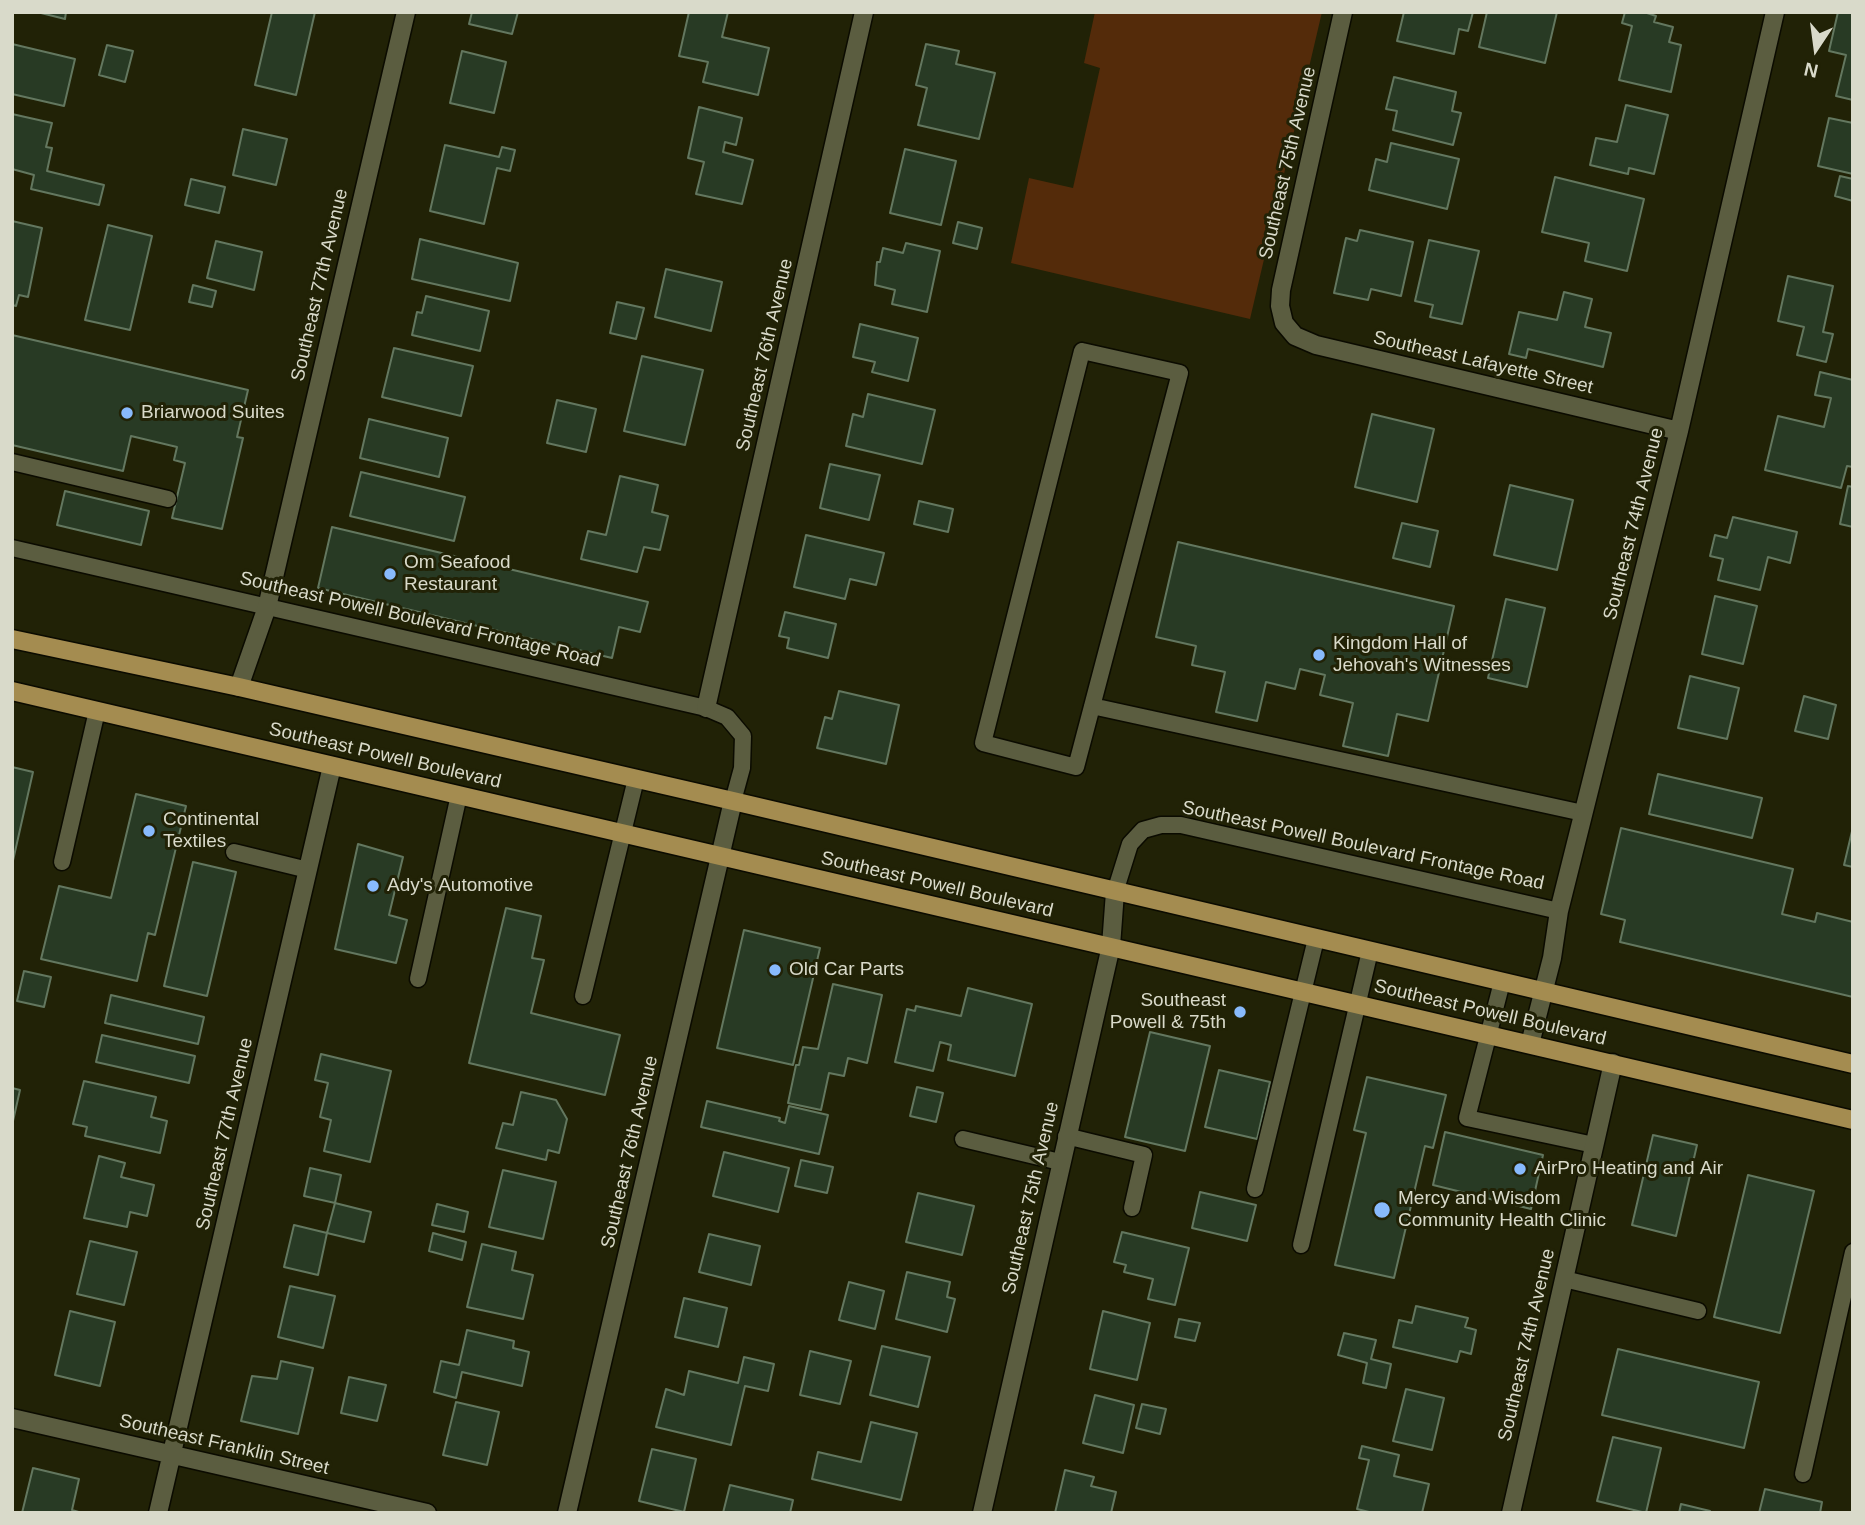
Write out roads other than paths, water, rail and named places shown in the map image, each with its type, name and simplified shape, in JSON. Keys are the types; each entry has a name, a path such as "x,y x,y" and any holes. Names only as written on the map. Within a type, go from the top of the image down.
{"main road":[{"name":"Southeast Powell Boulevard","path":"12,639 239,687 733,801 1853,1064"},
{"name":"Southeast Powell Boulevard","path":"12,691 1853,1120"}],"street":[{"name":"Southeast 77th Avenue","path":"239,687 267,607 406,12"},
{"name":"Southeast 76th Avenue","path":"706,708 864,12"},
{"name":"Southeast 75th Avenue","path":"1284,323 1280,306 1281,290 1343,12"},
{"name":"Southeast 74th Avenue","path":"1530,1044 1552,958 1559,911 1679,431 1775,12"},
{"name":"Southeast Lafayette Street","path":"1284,323 1295,335 1316,345 1679,431"},
{"name":"Southeast 77th Avenue","path":"158,1513 332,766"},
{"name":"Southeast 76th Avenue","path":"567,1513 733,801"},
{"name":"Southeast 75th Avenue","path":"982,1513 1111,946 1115,892"},
{"name":"Southeast 74th Avenue","path":"1511,1513 1613,1063"},
{"name":"Southeast Franklin Street","path":"12,1418 427,1513"}],"lane":[{"path":"1082,351 1180,373 1092,706 1076,766 983,743 1082,351"},
{"path":"12,462 168,499"},
{"name":"Southeast Powell Boulevard Frontage Road","path":"12,548 706,708 727,717 743,736 742,768 733,801"},
{"path":"1092,706 1583,813"},
{"path":"62,862 97,711"},
{"path":"583,996 636,779"},
{"path":"418,979 459,795"},
{"name":"Southeast Powell Boulevard Frontage Road","path":"1115,892 1130,844 1143,830 1161,825 1181,825 1559,911"},
{"path":"234,852 308,870"},
{"path":"1255,1189 1316,939"},
{"path":"1301,1245 1370,951"},
{"path":"1502,982 1467,1118 1594,1145"},
{"path":"1066,1136 1144,1155 1132,1208"},
{"path":"963,1139 1060,1162"},
{"path":"1803,1474 1853,1252"},
{"path":"1564,1279 1698,1311"}],"place":[{"name":"Briarwood Suites","path":"127,413"},
{"name":"Om Seafood Restaurant","path":"390,574"},
{"name":"Kingdom Hall of Jehovah's Witnesses","path":"1319,655"},
{"name":"Continental Textiles","path":"149,831"},
{"name":"Ady's Automotive","path":"373,886"},
{"name":"Old Car Parts","path":"775,970"},
{"name":"Southeast Powell & 75th","path":"1240,1012"},
{"name":"AirPro Heating and Air","path":"1520,1169"},
{"name":"Mercy and Wisdom Community Health Clinic","path":"1382,1210"}]}
